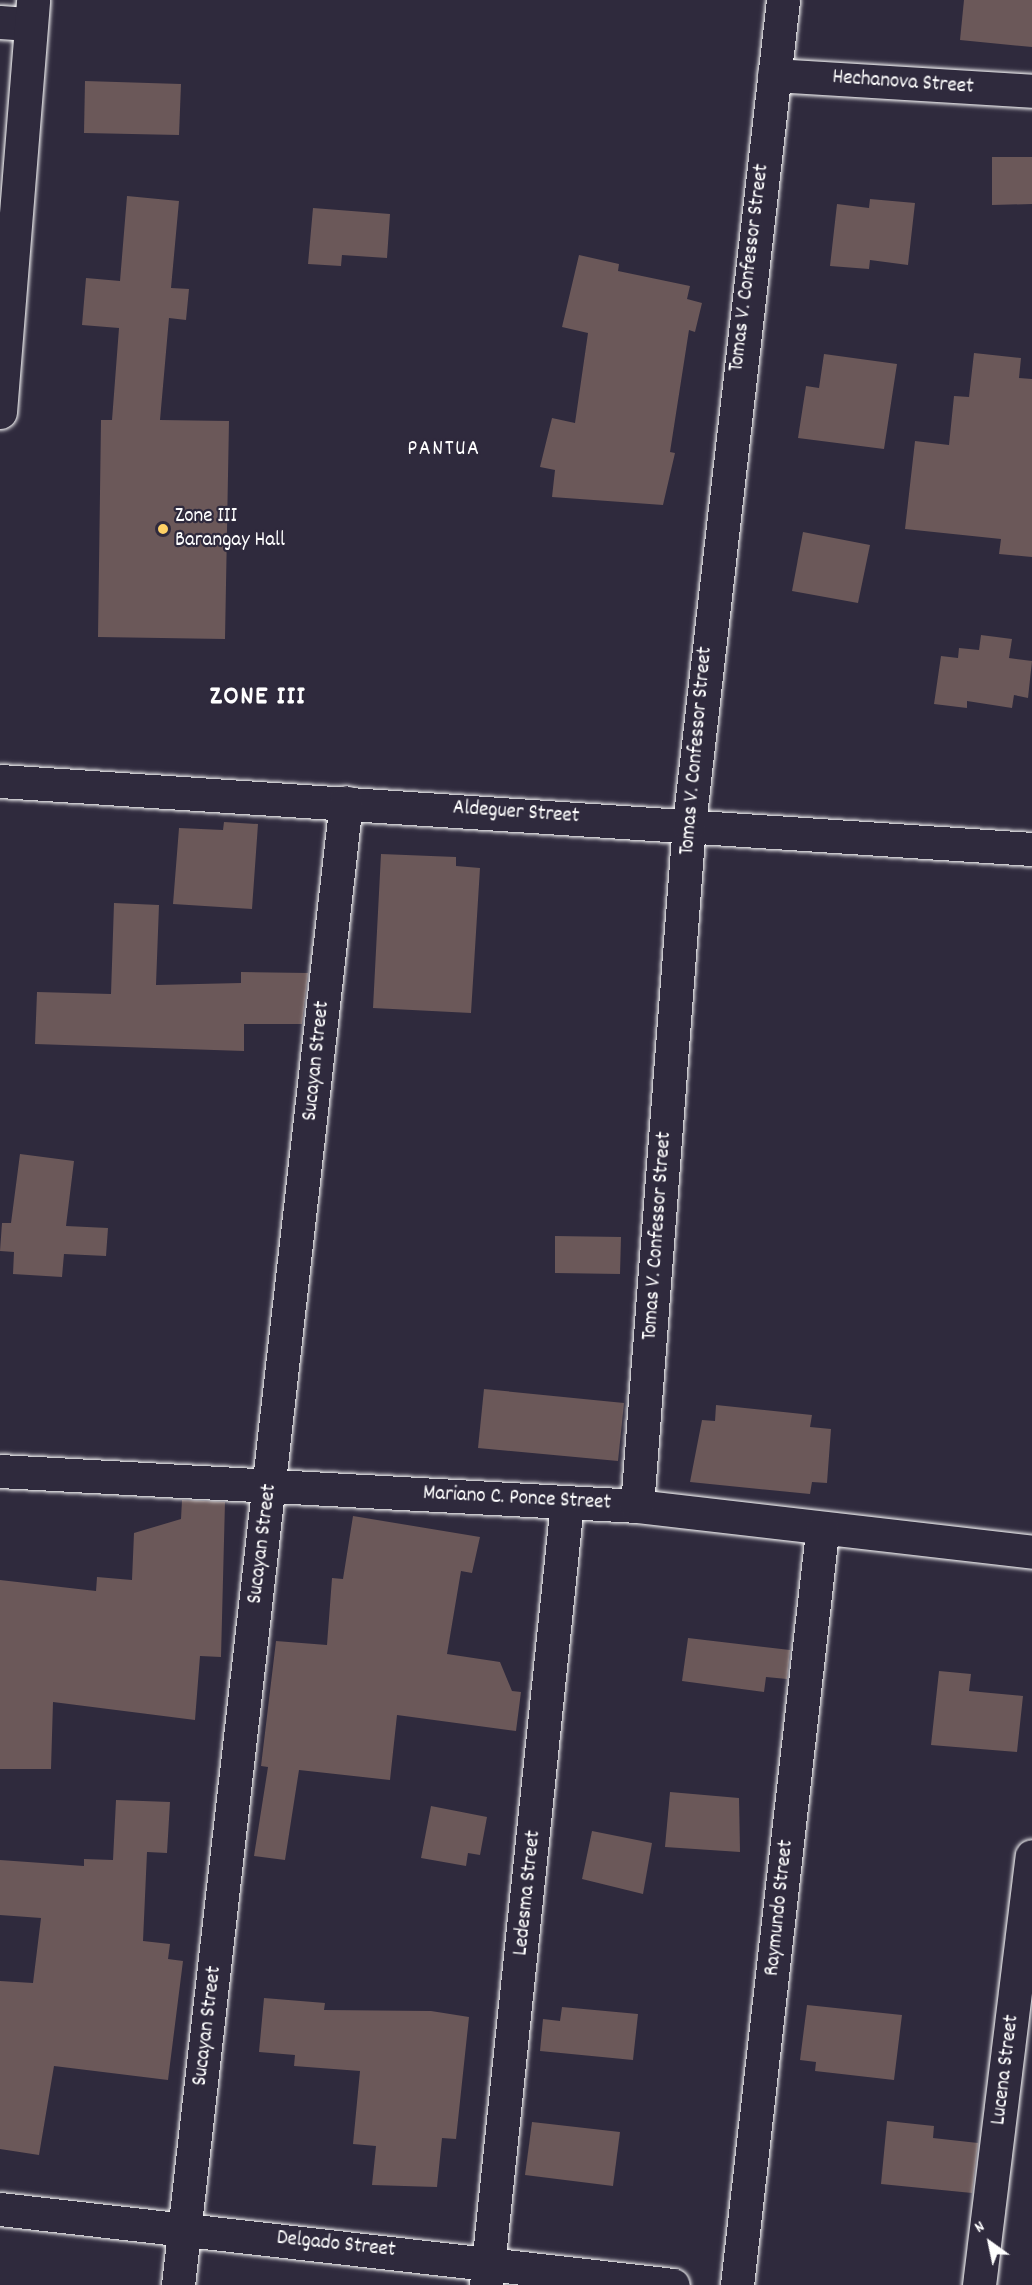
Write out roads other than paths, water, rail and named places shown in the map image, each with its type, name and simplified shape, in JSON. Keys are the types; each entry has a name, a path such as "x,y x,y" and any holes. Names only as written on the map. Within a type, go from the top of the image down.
{"street":[{"name":"Tomas V. Confessor Street","path":"637,1506 689,824 783,0"},
{"path":"0,402 21,15"},
{"name":"Hechanova Street","path":"774,75 1032,91"},
{"name":"Aldeguer Street","path":"0,781 689,824 1032,849"},
{"name":"Sucayan Street","path":"178,2285 346,802"},
{"name":"Mariano C. Ponce Street","path":"0,1471 637,1506 822,1532 1032,1552"},
{"name":"Ledesma Street","path":"487,2274 567,1502"},
{"name":"Raymundo Street","path":"737,2285 822,1532"},
{"name":"Lucena Street","path":"979,2285 1032,1856"},
{"name":"Delgado Street","path":"0,2209 184,2230 487,2274 673,2285"}],"place":[{"name":"Zone III Barangay Hall","path":"163,529"}],"district":[{"name":"PANTUA","path":"444,450"},
{"name":"ZONE III","path":"258,698"}]}
